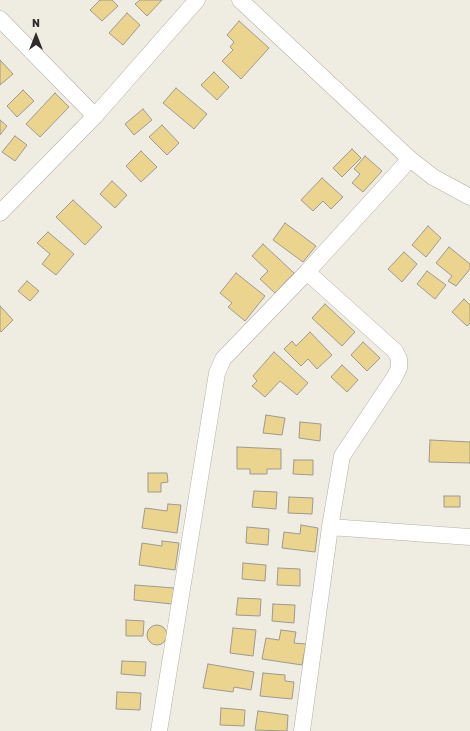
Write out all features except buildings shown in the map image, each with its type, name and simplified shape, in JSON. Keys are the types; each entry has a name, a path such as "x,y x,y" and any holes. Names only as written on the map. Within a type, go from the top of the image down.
{"street":[{"path":"0,212 95,116 197,0"},
{"path":"240,0 410,159 433,177 470,197"},
{"path":"0,19 95,116"},
{"path":"159,731 217,373 223,359 307,272 410,159"},
{"path":"302,731 330,527 343,452 394,378 399,368 399,359 395,351 307,272"},
{"path":"330,527 470,536"}]}
